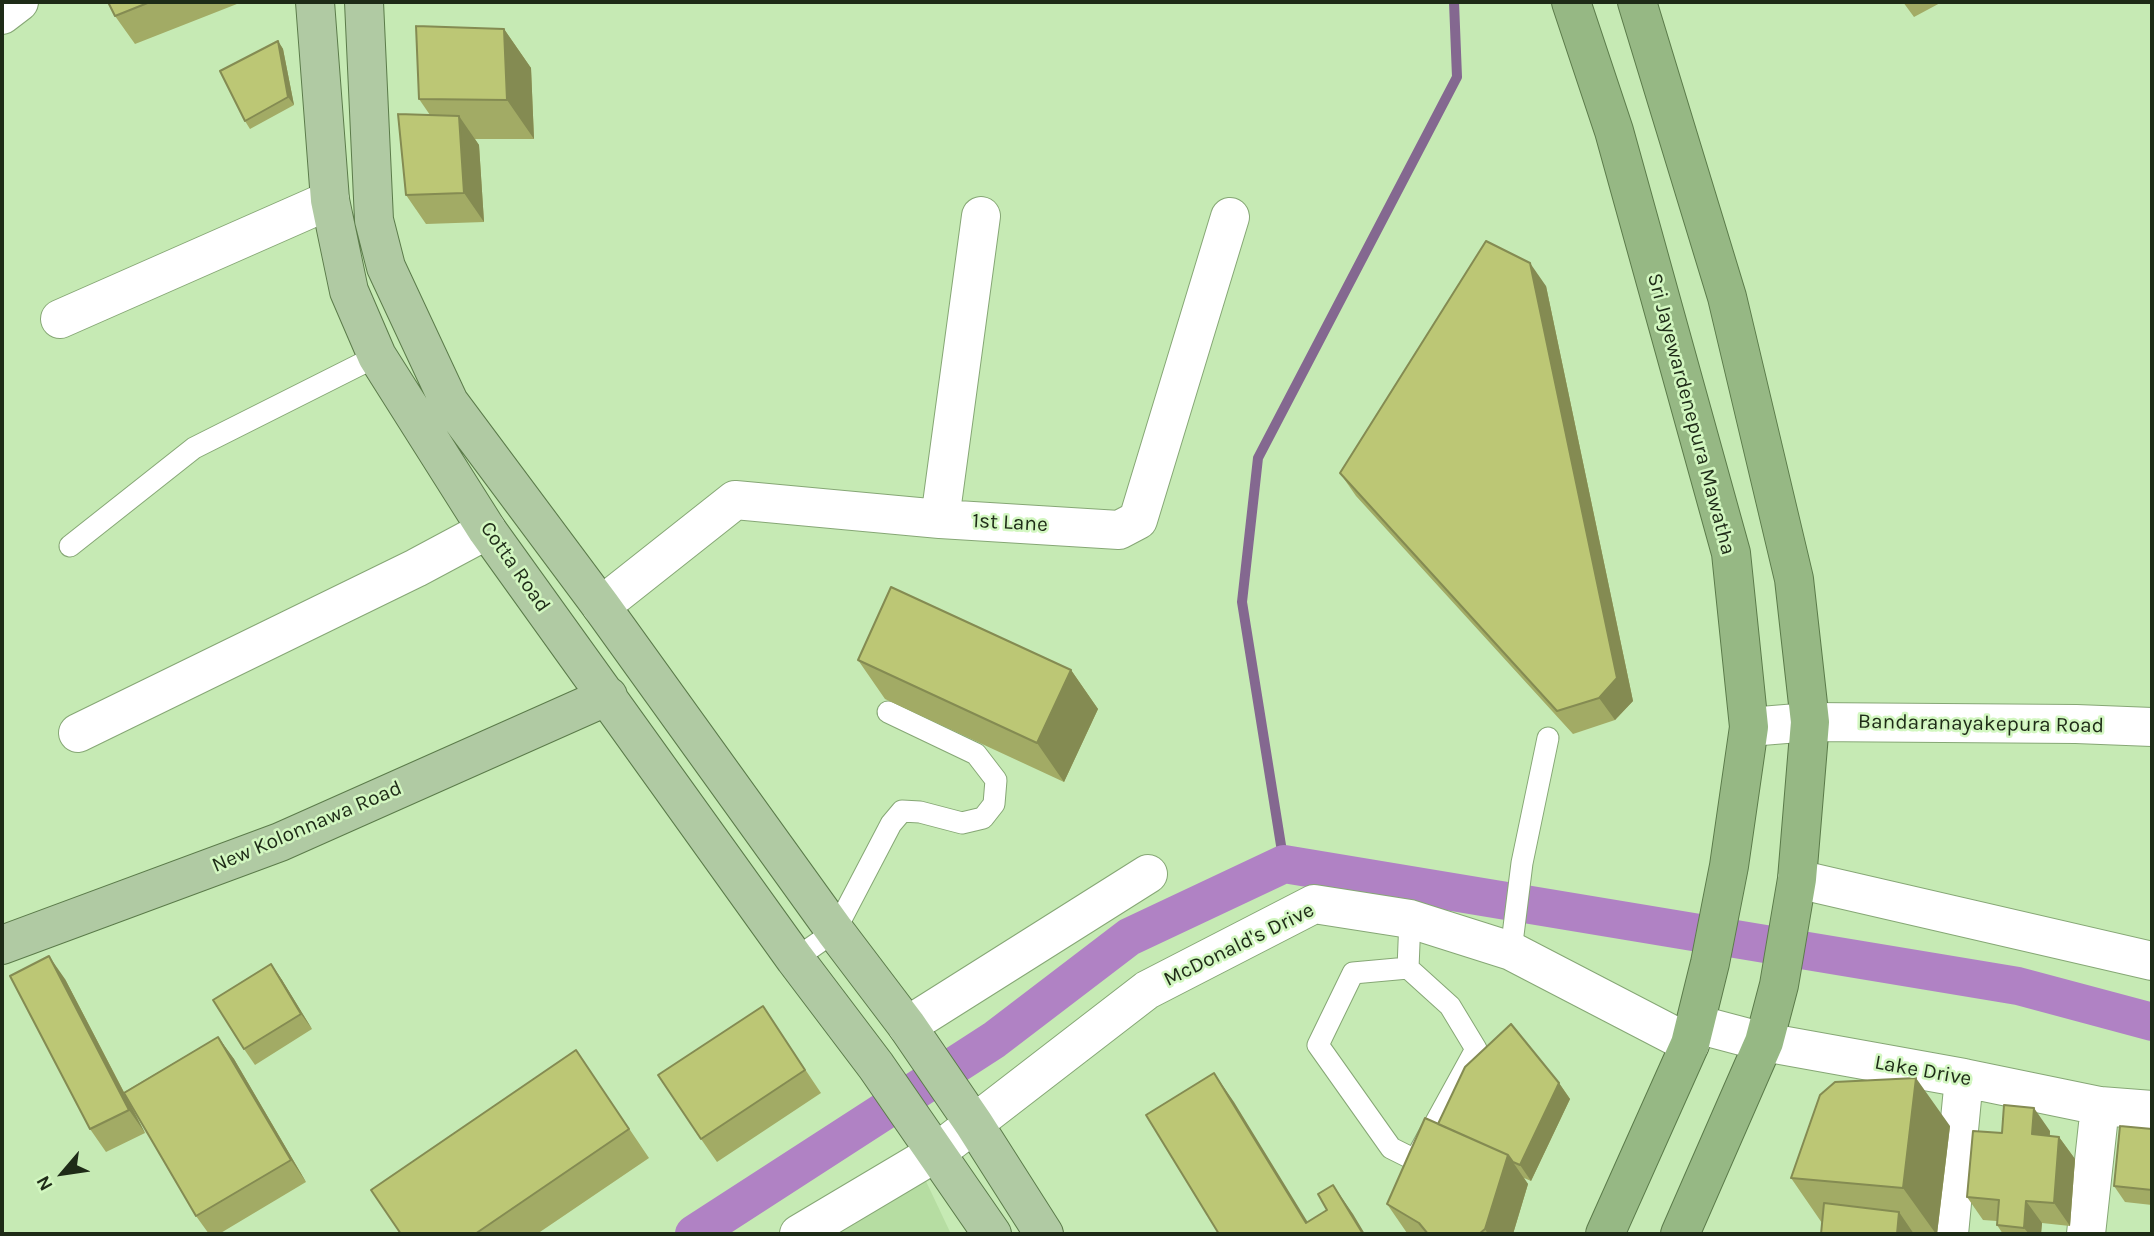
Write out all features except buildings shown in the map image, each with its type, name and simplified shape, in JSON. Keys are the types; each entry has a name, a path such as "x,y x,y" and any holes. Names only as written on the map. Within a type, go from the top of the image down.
{"highway":[{"name":"Sri Jayewardenepura Mawatha","path":"1571,2 1614,131 1731,553 1749,727 1729,866 1693,1034 1605,1234"},
{"path":"1637,2 1727,297 1794,579 1810,722 1797,879 1779,985 1764,1042 1680,1234"}],"main road":[{"name":"Cotta Road","path":"315,2 330,200 349,291 377,356 487,530 795,959 876,1066 992,1234"},
{"path":"364,2 374,220 386,267 449,402 601,606 911,1033 974,1124 1044,1234"},
{"name":"New Kolonnawa Road","path":"2,945 280,842 608,696"}],"street":[{"path":"2,15 19,2"},
{"path":"60,319 330,200"},
{"path":"940,519 981,216"},
{"name":"1st Lane","path":"601,606 736,500 940,519 1119,530 1138,520 1230,217"},
{"path":"78,733 416,568 487,530"},
{"name":"Bandaranayakepura Road","path":"1749,727 1810,722 2152,727"},
{"path":"911,1033 1148,874"},
{"path":"1797,879 2152,961"},
{"name":"McDonald's Drive","path":"799,1234 937,1152 1147,990 1314,904 1513,934 1693,1034"},
{"name":"Lake Drive","path":"1693,1034 1764,1042 2100,1106 2152,1110"},
{"path":"1949,1234 1964,1078"},
{"path":"2086,1234 2100,1106"}],"lane":[{"path":"70,546 194,448 377,356"},
{"path":"795,959 835,931 891,824 902,811 920,812 962,822 984,818 994,804 996,780 976,754 888,712"},
{"path":"1513,934 1522,863 1548,738"},
{"path":"1408,968 1410,919"},
{"path":"1408,968 1450,1006 1476,1049 1415,1160 1391,1148 1318,1045 1353,973 1408,968"}],"shaded area":[{"path":"923,1175 951,1234 827,1234"}],"waterway":[{"path":"1284,864 1242,602 1258,458 1457,77 1454,2"},
{"path":"694,1234 994,1040 1129,937 1284,864 2018,986 2152,1022"}]}
